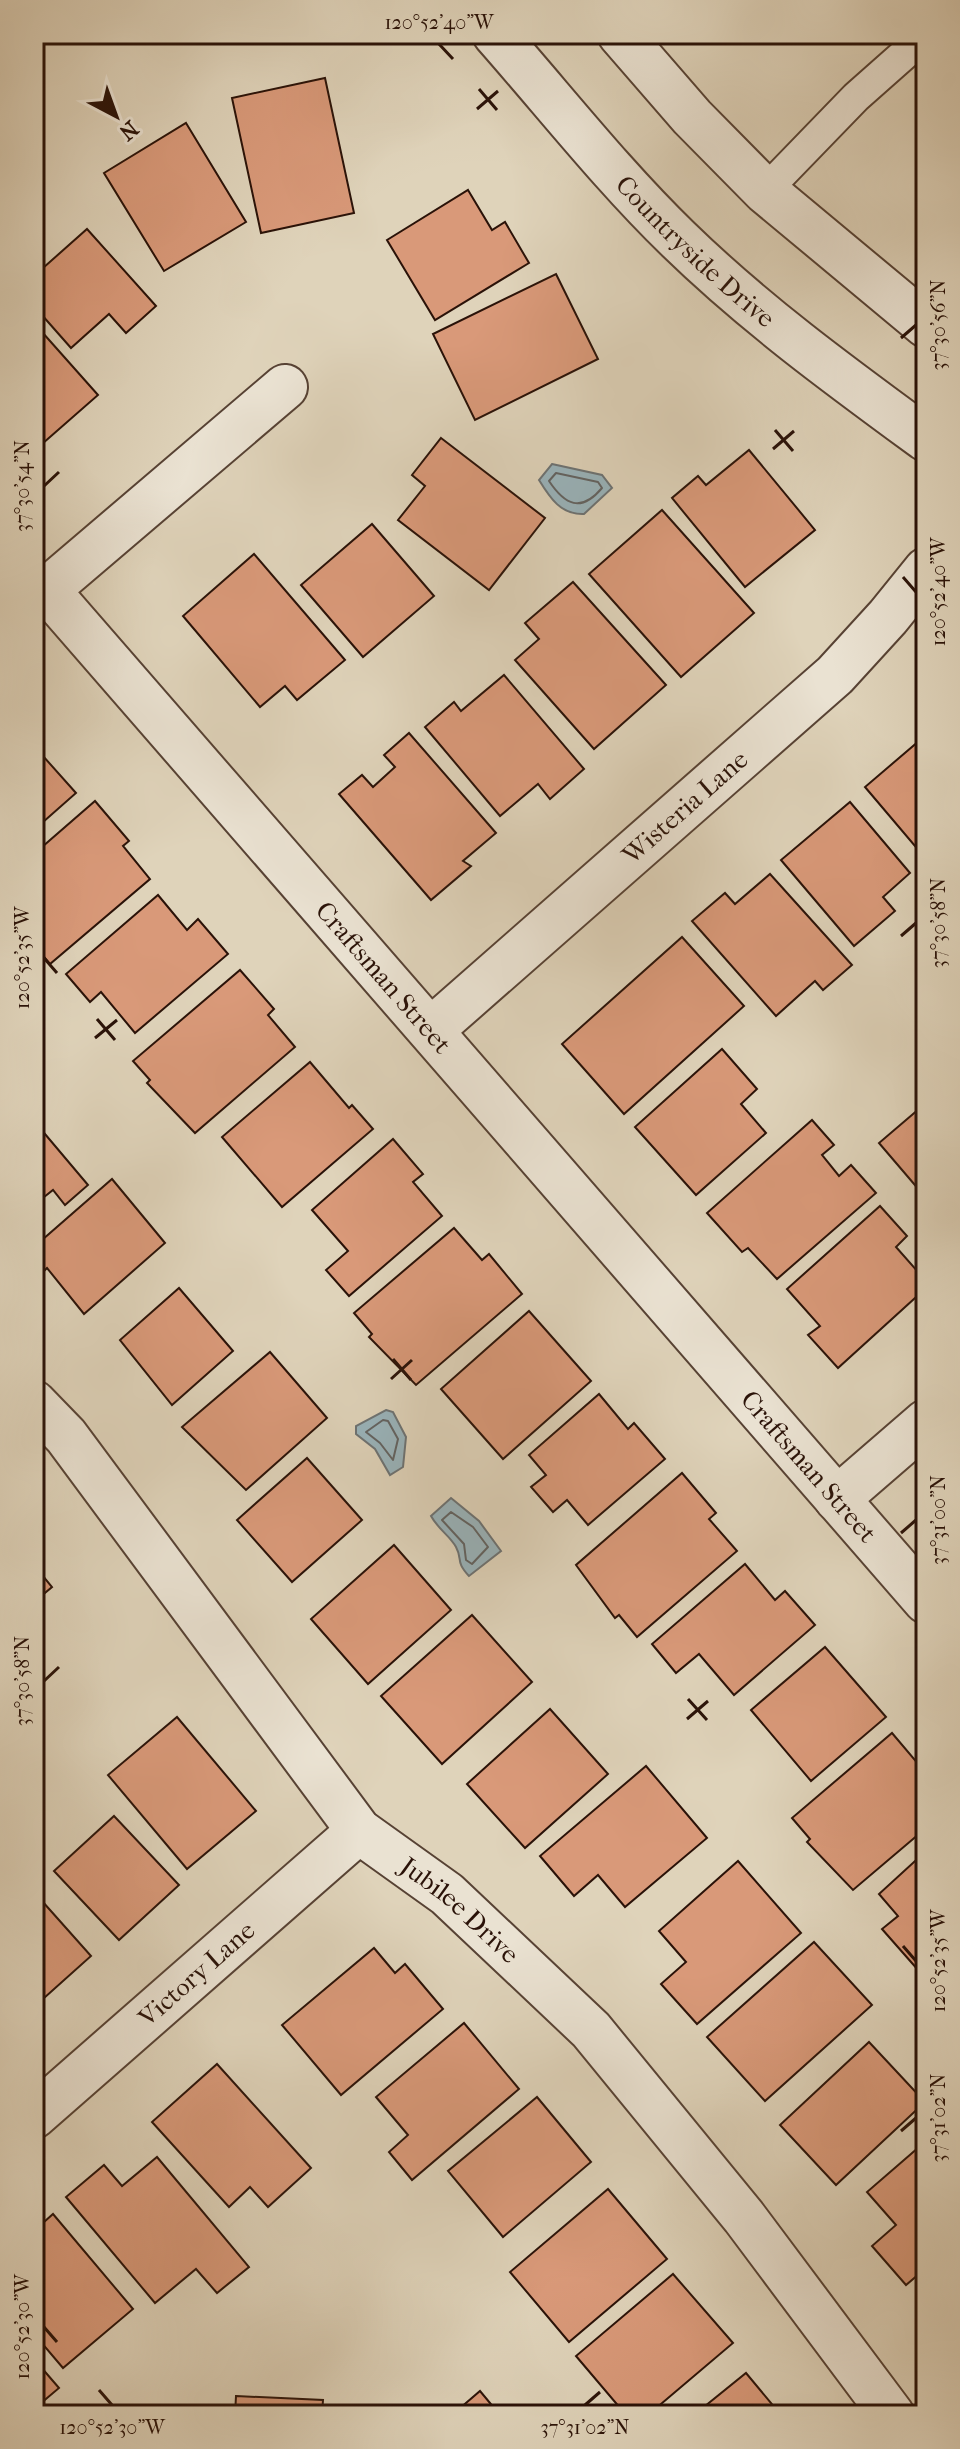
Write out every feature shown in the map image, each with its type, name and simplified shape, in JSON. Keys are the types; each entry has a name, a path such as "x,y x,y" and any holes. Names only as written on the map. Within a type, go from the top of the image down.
{"street":[{"name":"Countryside Drive","path":"495,34 634,191 719,278 807,352 926,439"},
{"path":"620,34 692,117 765,191 926,325"},
{"name":"Craftsman Street","path":"285,387 47,590 926,1601"},
{"name":"Wisteria Lane","path":"431,1030 835,675 926,570"},
{"name":"Jubilee Drive","path":"34,1403 66,1436 359,1831 447,1894 591,2030 744,2217 892,2415"},
{"path":"837,1499 926,1422"},
{"name":"Victory Lane","path":"34,2116 359,1831"}],"lane":[{"path":"765,191 856,97 926,35"}],"water":[{"path":"552,464 602,475 612,488 584,514 569,512 552,499 539,480"},
{"path":"386,1410 393,1412 406,1437 403,1467 390,1475 375,1449 356,1434 356,1426"},
{"path":"451,1498 479,1521 501,1551 469,1576 451,1539 431,1516"}],"building":[{"path":"325,78 354,213 261,233 232,98"},
{"path":"186,123 246,222 164,271 104,173"},
{"path":"468,190 492,230 505,222 529,263 435,320 387,240"},
{"path":"87,229 156,306 126,333 109,314 71,348 34,306 34,276"},
{"path":"556,274 598,359 475,420 433,334"},
{"path":"34,323 98,395 34,451"},
{"path":"441,438 545,518 489,590 398,520 425,486 412,475"},
{"path":"749,450 815,530 745,587 672,498 698,476 706,485"},
{"path":"662,510 754,613 681,677 589,574"},
{"path":"372,524 434,596 363,657 301,585"},
{"path":"254,554 345,660 297,700 285,686 260,707 183,616"},
{"path":"573,582 666,685 594,749 515,660 539,639 525,623"},
{"path":"504,675 584,769 550,799 538,784 500,816 425,727 454,702 461,711"},
{"path":"409,733 496,833 463,861 471,866 431,900 339,794 362,775 373,787 395,767 384,755"},
{"path":"926,735 926,859 865,787"},
{"path":"34,754 39,760 43,756 76,793 34,830"},
{"path":"95,801 129,841 123,846 150,879 50,964 34,945 34,854"},
{"path":"850,802 910,873 883,897 895,911 854,946 781,860"},
{"path":"770,874 852,965 823,990 815,981 776,1016 692,921 725,893 735,904"},
{"path":"158,895 187,930 198,919 228,954 135,1033 101,992 90,1002 66,974"},
{"path":"682,937 744,1006 624,1114 562,1044"},
{"path":"240,970 274,1009 268,1015 295,1047 195,1133 147,1083 150,1080 133,1061"},
{"path":"722,1049 757,1089 741,1104 766,1133 696,1195 635,1127"},
{"path":"310,1062 349,1108 352,1105 373,1129 282,1207 222,1137"},
{"path":"926,1103 926,1198 879,1143"},
{"path":"812,1120 834,1145 822,1155 839,1176 851,1165 876,1193 777,1279 748,1248 742,1252 707,1213"},
{"path":"34,1121 88,1185 65,1205 53,1190 34,1205"},
{"path":"393,1139 423,1174 413,1182 442,1216 349,1296 326,1270 348,1251 312,1210"},
{"path":"112,1179 165,1243 84,1314 47,1268 42,1273 34,1263 34,1247"},
{"path":"880,1206 907,1236 896,1247 926,1281 926,1288 838,1368 808,1335 820,1326 787,1289"},
{"path":"454,1228 482,1260 489,1254 522,1294 416,1385 369,1337 372,1334 354,1313"},
{"path":"179,1288 233,1351 172,1405 120,1340"},
{"path":"529,1311 591,1381 503,1459 441,1389"},
{"path":"270,1352 327,1418 246,1490 182,1427"},
{"path":"599,1394 628,1429 634,1423 665,1459 588,1525 567,1500 553,1512 531,1487 546,1475 529,1455"},
{"path":"307,1458 362,1520 292,1582 237,1520"},
{"path":"682,1473 716,1513 709,1519 737,1551 637,1637 619,1615 615,1618 576,1565"},
{"path":"394,1545 451,1610 368,1684 311,1619"},
{"path":"745,1564 775,1600 785,1591 815,1625 734,1695 699,1654 676,1673 652,1644"},
{"path":"34,1565 52,1587 34,1602"},
{"path":"472,1615 532,1682 442,1764 381,1696"},
{"path":"825,1647 886,1717 811,1781 751,1710"},
{"path":"550,1709 608,1774 525,1848 467,1784"},
{"path":"177,1717 256,1811 187,1869 108,1775"},
{"path":"892,1733 919,1765 926,1760 926,1828 853,1890 807,1842 810,1839 792,1818"},
{"path":"646,1766 707,1838 625,1907 598,1875 574,1896 540,1856"},
{"path":"114,1816 179,1885 119,1940 54,1871"},
{"path":"926,1851 926,1979 882,1929 898,1916 879,1894"},
{"path":"738,1861 801,1933 697,2024 661,1984 686,1962 659,1931"},
{"path":"34,1892 91,1956 34,2007"},
{"path":"814,1942 872,2005 765,2101 707,2037"},
{"path":"374,1948 395,1973 405,1964 443,2009 341,2095 282,2025"},
{"path":"464,2023 519,2089 412,2180 389,2152 408,2135 376,2097"},
{"path":"869,2042 925,2102 836,2185 780,2125"},
{"path":"217,2064 311,2168 268,2207 250,2187 229,2207 152,2122"},
{"path":"537,2097 591,2162 503,2237 448,2171"},
{"path":"926,2141 926,2268 906,2285 872,2246 896,2225 867,2192"},
{"path":"157,2157 249,2267 217,2293 196,2269 155,2303 66,2197 104,2165 122,2186"},
{"path":"608,2189 667,2259 569,2342 510,2272"},
{"path":"53,2214 133,2309 63,2368 34,2334 34,2231"},
{"path":"673,2274 733,2343 648,2415 626,2415 576,2356"},
{"path":"34,2359 59,2388 34,2409"},
{"path":"746,2373 781,2415 694,2415"},
{"path":"480,2391 500,2415 452,2415"},
{"path":"236,2396 323,2400 322,2415 235,2415"}]}
